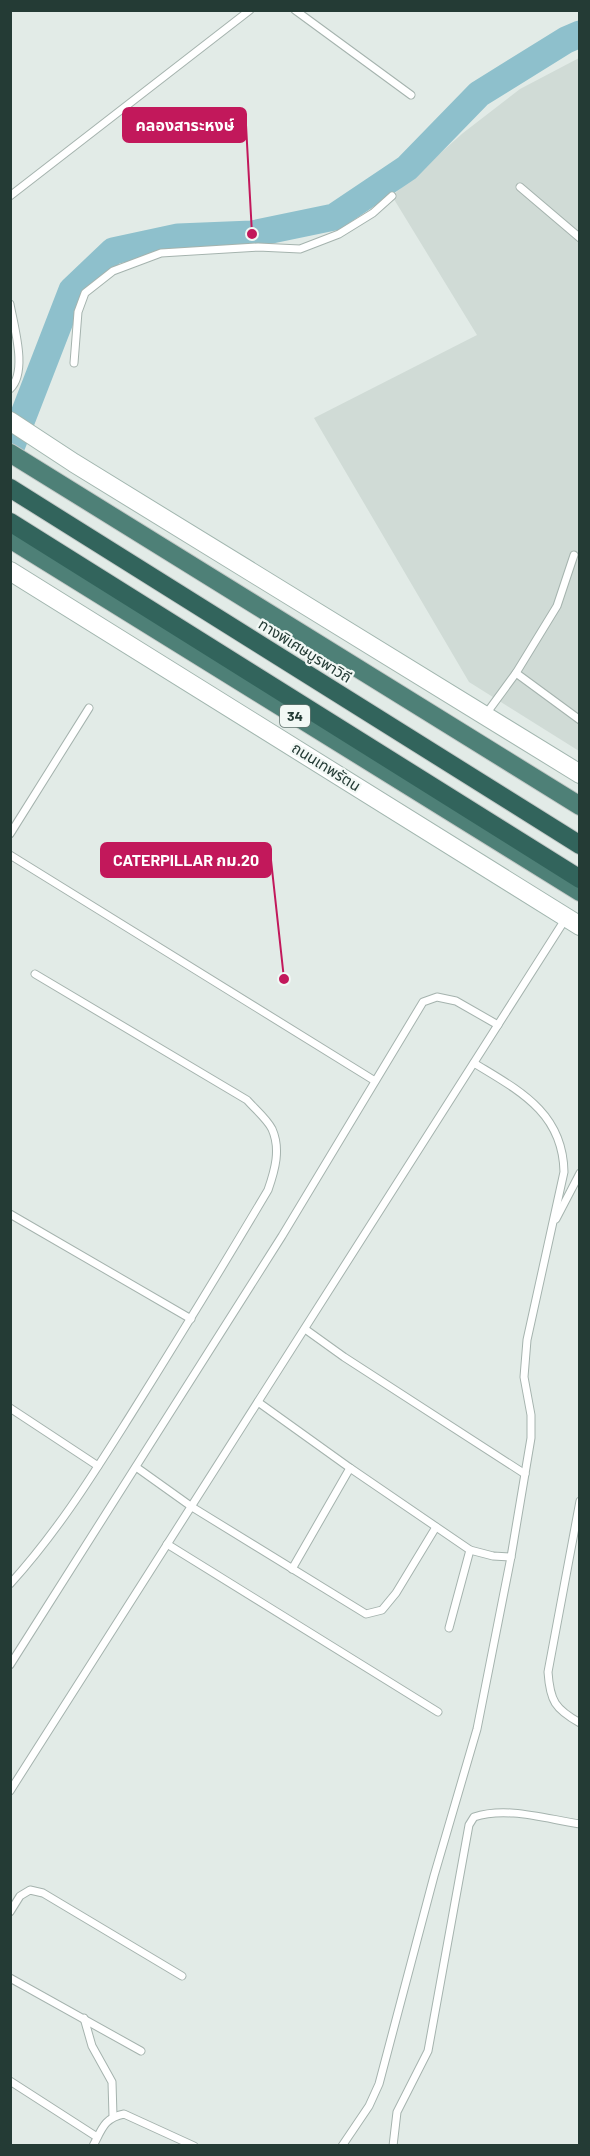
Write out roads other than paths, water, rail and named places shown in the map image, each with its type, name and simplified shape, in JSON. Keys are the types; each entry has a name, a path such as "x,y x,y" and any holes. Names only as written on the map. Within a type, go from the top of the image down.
{"highway":[{"path":"17,457 579,806"},
{"name":"ทางพิเศษบูรพาวิถี","path":"10,488 579,845"},
{"path":"10,522 579,879"},
{"name":"ถนนเทพรัตน","path":"10,539 579,892"}],"main road":[{"path":"10,421 74,464 579,774"},
{"path":"10,561 52,596"},
{"name":"ถนนเทพรัตน","path":"10,571 573,922"}],"lane":[{"path":"10,195 250,10"},
{"path":"295,10 411,95"},
{"path":"520,188 579,237"},
{"path":"74,363 78,312 85,292 113,272 161,253 258,247 300,249 339,234 373,213 392,196"},
{"path":"10,304 20,364 18,378 10,389"},
{"path":"485,716 516,673 557,606 574,555"},
{"path":"516,673 579,720"},
{"path":"10,834 89,708"},
{"path":"10,855 375,1082"},
{"path":"10,1791 498,1025 573,922"},
{"path":"10,1584 41,1550 98,1466 191,1319 268,1190 275,1169 277,1152 272,1128 247,1100 35,974"},
{"path":"10,1665 282,1236 423,1002 437,997 456,1001 498,1025"},
{"path":"342,2145 369,2106 379,2084 434,1876 477,1729 511,1557 531,1438 531,1415 524,1377 524,1360 564,1172 564,1158 551,1122 522,1093 474,1063"},
{"path":"552,1227 579,1173"},
{"path":"10,1214 191,1319"},
{"path":"305,1329 344,1357 525,1474"},
{"path":"258,1402 471,1550 493,1556 511,1557"},
{"path":"10,1408 98,1466"},
{"path":"136,1467 192,1506 366,1614 382,1610 396,1593 436,1527"},
{"path":"292,1569 350,1468"},
{"path":"579,1501 548,1672 549,1690 559,1710 579,1723"},
{"path":"167,1544 438,1712"},
{"path":"449,1628 471,1550"},
{"path":"393,2145 398,2112 428,2051 469,1825 474,1817 489,1812 504,1812 579,1824"},
{"path":"10,1912 20,1896 30,1890 43,1893 182,1976"},
{"path":"10,1978 141,2051"},
{"path":"84,2018 83,2022 92,2046 112,2082 113,2116"},
{"path":"10,2081 98,2137"},
{"path":"93,2145 106,2121 113,2116 124,2114 194,2145"}],"waterway":[{"path":"10,450 72,290 113,251 178,237 252,234 334,217 407,168 479,94 566,40 580,34"}],"place":[{"name":"คลองสาระหงษ์","path":"252,234"},
{"name":"CATERPILLAR กม.20","path":"284,979"}]}
